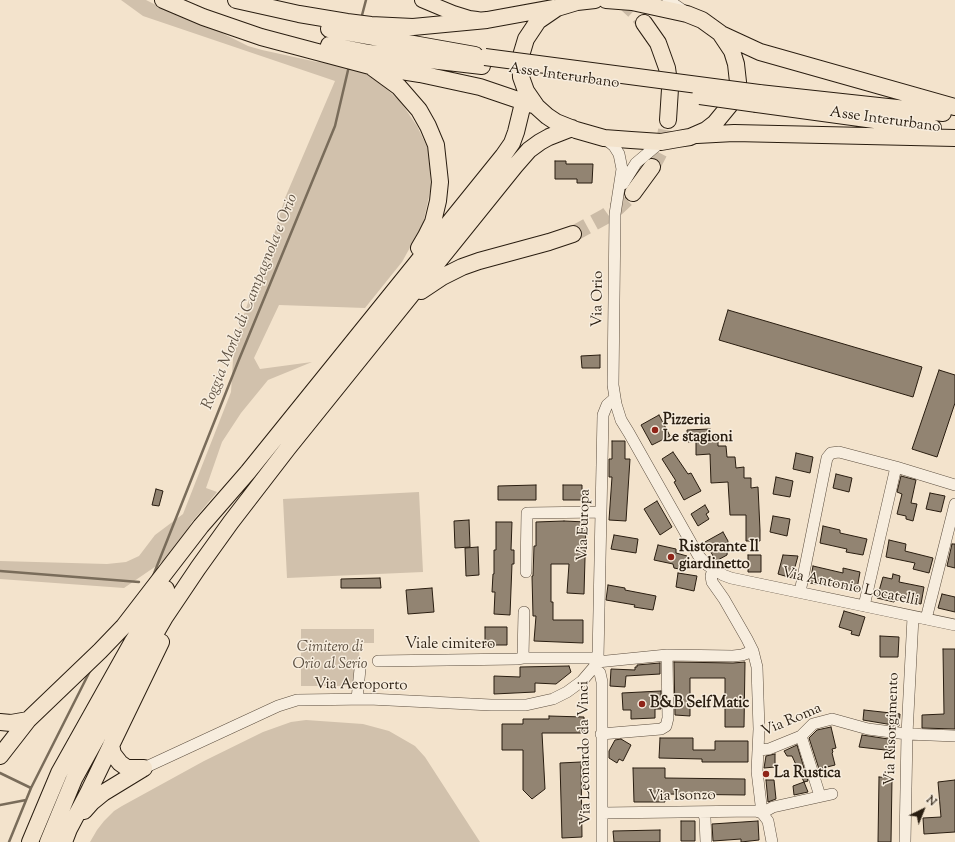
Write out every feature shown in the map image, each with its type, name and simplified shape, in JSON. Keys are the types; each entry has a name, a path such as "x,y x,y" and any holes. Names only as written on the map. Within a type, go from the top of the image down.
{"highway":[{"path":"163,0 203,17 261,37 341,40"},
{"name":"Asse Interurbano","path":"178,0 239,23 278,35 341,40"},
{"name":"Asse Interurbano","path":"225,0 279,17 369,49 483,62 758,98 955,131"},
{"path":"236,0 299,14 341,40 456,81 529,100 556,122 604,138 661,142 694,135 734,133 955,138"},
{"path":"0,756 28,720 124,626 201,526 248,472 503,156 512,143 529,100 521,77 520,59 523,47 531,30 538,22 557,8 567,4 589,0"},
{"path":"606,0 632,2 687,14 702,20 728,39 760,52 955,107"},
{"path":"369,49 413,27 487,20 557,8"},
{"path":"644,23 658,43 668,68 670,89 668,120"},
{"path":"694,135 706,130 715,123 735,96 738,82 736,64 732,51 720,34"},
{"path":"351,344 371,310 415,255 426,236 433,222 440,182 436,145 428,126 419,110 369,49"},
{"name":"Asse Interurbano","path":"758,98 955,114"},
{"path":"48,842 74,780 132,674 165,617 230,522 398,310 515,166 530,150 549,137 572,128"},
{"path":"633,193 652,167"},
{"path":"398,310 424,288 462,267 573,234"},
{"path":"30,842 59,773 133,641 183,563 248,472"},
{"path":"66,835 163,640 221,541 230,522"},
{"path":"0,722 11,723 28,720"},
{"path":"111,745 113,754 120,763 127,768 144,768"},
{"path":"66,835 92,802 110,788 144,768"}],"main road":[{"path":"422,0 469,18 487,20"}],"street":[{"path":"668,0 687,14"},
{"name":"Via Orio","path":"604,138 617,150 621,160 622,177 615,214 613,385 615,398 621,420 660,490 698,555 713,569"},
{"name":"Via Orio","path":"617,201 625,179 631,169 661,142"},
{"name":"Via Europa","path":"596,662 603,415 607,405 615,398"},
{"path":"800,592 829,455 834,452 839,452 955,485"},
{"path":"864,606 896,467"},
{"path":"926,619 955,504"},
{"path":"526,572 527,513 601,512"},
{"path":"713,569 711,576 712,582 724,599 753,651 757,667 757,771 762,813 766,816 768,821 772,842"},
{"name":"Via Antonio Locatelli","path":"713,569 733,578 955,625"},
{"path":"724,599 723,590 733,578"},
{"path":"523,658 524,612"},
{"name":"Via Risorgimento","path":"905,842 907,734 913,617"},
{"name":"Viale cimitero","path":"378,661 523,658 596,662 667,655 733,656 742,655 753,651"},
{"path":"601,734 661,728 666,726 668,718 667,655"},
{"name":"Via Aeroporto","path":"144,768 289,702 311,699 357,699 491,705 534,704 562,695 582,682 596,662"},
{"name":"Via Leonardo da Vinci","path":"596,662 602,682 602,842"},
{"path":"357,699 360,669"},
{"name":"Via Roma","path":"758,750 769,749 801,736 813,724 832,719 868,728 907,734 955,736"},
{"path":"801,736 820,796"},
{"path":"762,813 773,807 832,794"},
{"name":"Via Isonzo","path":"602,813 756,811 762,813"},
{"path":"703,812 706,818 706,842"}],"green space":[{"path":"121,0 146,0 220,32 248,46 317,62 336,63 363,72 382,85 400,101 417,126 429,151 431,187 423,224 402,262 365,308 279,305 254,358 260,369 312,362 268,380 241,413 222,442 206,488 217,492 191,523 184,538 165,560 124,588 0,579 0,561 107,564 126,562 139,556 155,535 183,514 231,392 234,343 250,297 272,241 285,198 335,81 143,16"},
{"path":"419,492 423,572 287,578 283,499"},
{"name":"Cimitero di Orio al Serio","path":"301,629 374,629 374,643 359,643 360,686 301,686"},
{"path":"306,720 363,724 389,731 415,746 425,757 480,842 90,842 104,821 114,811 122,806 204,761 263,732 291,722"}],"building":[{"path":"555,161 566,161 566,164 593,164 592,183 577,183 577,179 555,179"},
{"path":"728,310 922,367 913,397 719,340"},
{"path":"600,355 600,368 582,368 581,356"},
{"path":"939,370 955,375 955,403 937,457 912,449"},
{"path":"659,415 670,436 652,445 641,425"},
{"path":"710,429 711,436 718,436 718,446 726,446 727,457 735,457 736,468 744,467 744,478 751,478 751,488 758,487 760,541 746,541 746,515 730,515 728,482 711,483 710,454 696,455 696,441 688,442 687,430"},
{"path":"612,441 625,441 625,459 630,459 626,521 609,520 612,477 609,477 609,459 612,459"},
{"path":"673,452 688,474 691,473 701,491 684,500 674,482 676,481 662,459"},
{"path":"796,453 813,457 810,473 793,469"},
{"path":"836,474 852,478 849,492 833,488"},
{"path":"901,476 916,480 911,503 917,504 913,521 906,519 906,516 897,514 902,494 897,492"},
{"path":"776,477 793,481 790,497 773,494"},
{"path":"536,485 536,500 498,500 498,486"},
{"path":"563,485 582,485 582,500 563,500"},
{"path":"156,489 163,491 159,506 152,505"},
{"path":"930,493 945,496 941,512 926,509"},
{"path":"657,501 672,527 660,535 644,509"},
{"path":"705,505 709,512 706,514 709,519 698,526 691,514"},
{"path":"773,516 790,519 787,536 770,532"},
{"path":"469,520 470,547 455,548 454,521"},
{"path":"496,522 512,522 511,550 514,550 514,564 512,564 510,615 494,614 495,592 492,592 494,550 496,550"},
{"path":"536,522 586,522 584,594 567,593 569,564 551,564 551,602 553,602 553,620 583,620 583,643 534,641 536,616 533,616 532,576 534,546 536,546"},
{"path":"823,526 840,530 840,533 867,539 863,555 846,552 847,549 820,543"},
{"path":"723,532 728,541 727,555 716,561 705,542"},
{"path":"614,535 638,539 636,553 611,549"},
{"path":"889,540 906,544 905,551 933,558 929,573 913,569 915,563 886,557"},
{"path":"952,544 955,544 955,568 947,566"},
{"path":"658,545 676,549 676,553 687,556 684,570 674,568 673,564 654,560"},
{"path":"478,547 479,575 466,576 465,548"},
{"path":"748,555 761,555 761,572 748,572"},
{"path":"783,555 798,556 792,578 778,574"},
{"path":"813,566 843,573 843,568 860,572 857,589 827,582 827,586 810,583"},
{"path":"678,573 697,576 694,591 676,587"},
{"path":"893,574 900,576 899,582 924,587 921,604 895,598 894,602 877,598 883,577 892,579"},
{"path":"380,578 381,588 341,588 341,579"},
{"path":"608,585 656,596 653,610 606,600"},
{"path":"432,588 434,612 408,614 406,590"},
{"path":"942,594 955,597 955,612 938,608"},
{"path":"844,611 865,617 859,636 851,634 852,631 839,627"},
{"path":"485,627 507,627 507,645 485,645"},
{"path":"880,636 899,637 898,657 880,657"},
{"path":"943,649 955,649 955,729 922,728 922,715 944,714"},
{"path":"674,662 745,662 744,727 725,727 725,678 690,678 690,716 675,715"},
{"path":"660,663 660,674 626,676 625,687 610,686 611,669 635,670 637,665"},
{"path":"569,666 571,672 556,684 535,683 535,692 494,694 494,676 520,677 520,667"},
{"path":"661,691 661,709 655,709 655,718 631,719 631,710 623,710 622,693"},
{"path":"864,710 900,714 899,726 863,720"},
{"path":"549,716 584,717 584,733 542,733 545,789 532,799 523,790 523,750 502,750 502,724 523,724 523,719 549,719"},
{"path":"831,727 836,748 832,749 835,765 819,769 809,738 817,730"},
{"path":"862,735 895,740 894,751 859,747"},
{"path":"660,738 693,738 693,750 715,750 715,741 748,741 748,762 702,762 702,759 659,758"},
{"path":"621,739 631,745 623,761 619,759 617,763 609,758 609,751 615,740"},
{"path":"797,745 808,781 804,782 792,756 787,756 784,751"},
{"path":"775,754 775,767 764,768 766,756"},
{"path":"581,762 582,837 562,838 560,763"},
{"path":"633,768 665,768 665,778 745,779 745,795 665,794 665,802 634,802"},
{"path":"879,777 892,778 891,842 878,842"},
{"path":"766,780 774,780 776,799 768,802"},
{"path":"955,780 955,832 924,834 923,818 941,817 938,782"},
{"path":"804,782 808,792 794,795 793,786"},
{"path":"681,821 695,821 695,841 681,841"},
{"path":"758,821 759,840 741,842 741,839 713,841 712,824"},
{"path":"660,830 660,842 614,842 613,831"}],"waterway":[{"name":"Roggia Morla di Campagnola e Orio","path":"361,19 366,0"},
{"name":"Roggia Morla di Campagnola e Orio","path":"153,576 238,362 335,126 349,66"},
{"path":"0,571 139,582"},
{"name":"Roggia Morla di Campagnola e Orio","path":"9,842 31,788 90,671"},
{"path":"0,773 31,788"},
{"path":"0,805 26,800"}],"tunnel":[{"path":"622,0 644,23"},
{"path":"652,167 663,146 668,120"},
{"path":"573,234 606,216 633,193"}],"place":[{"name":"Pizzeria Le stagioni","path":"655,430"},
{"name":"Ristorante Il giardinetto","path":"671,557"},
{"name":"B&B SelfMatic","path":"642,704"},
{"name":"La Rustica","path":"766,774"}]}
